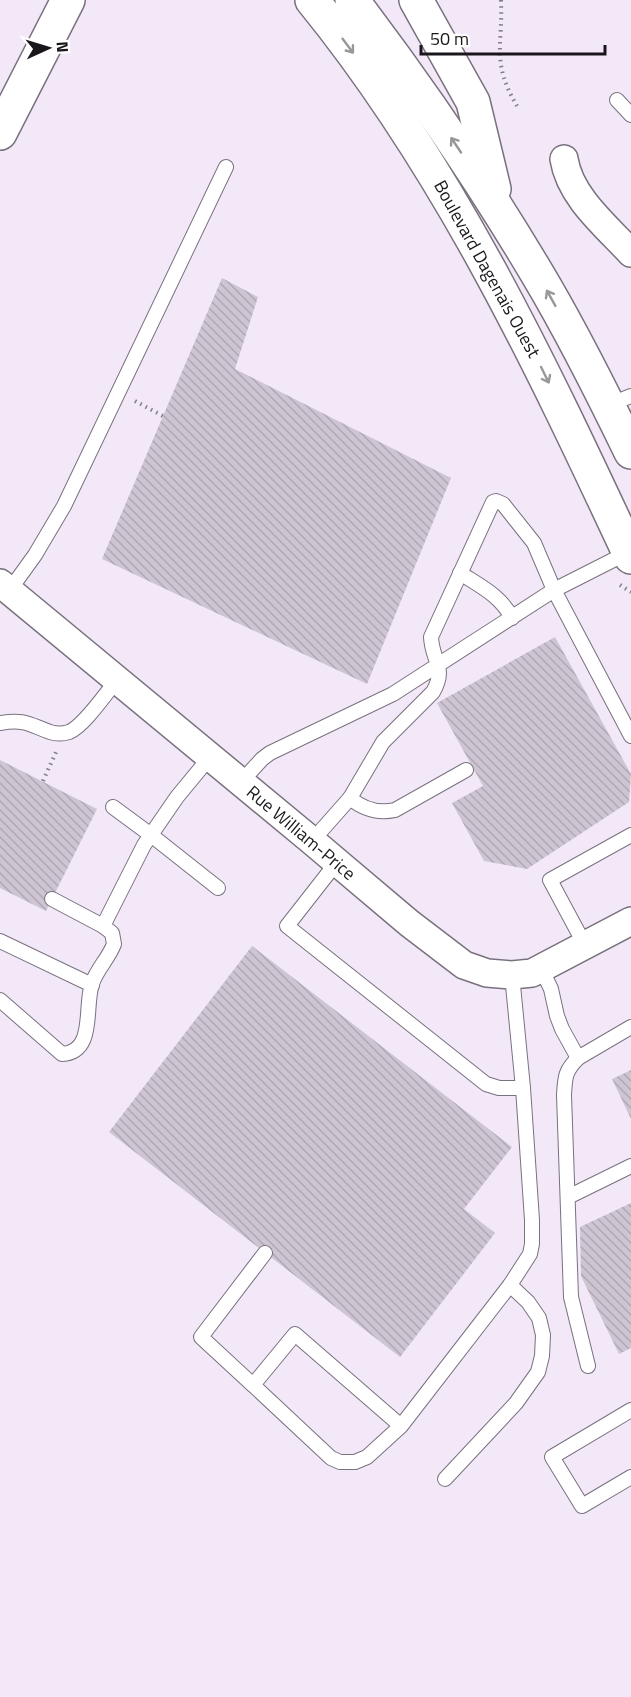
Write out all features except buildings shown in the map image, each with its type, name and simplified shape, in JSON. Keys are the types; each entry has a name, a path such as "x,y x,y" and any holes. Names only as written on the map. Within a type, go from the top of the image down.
{"main road":[{"path":"0,134 68,0"},
{"name":"Boulevard Dagenais Ouest","path":"312,0 351,50 398,119 470,232 541,367 630,553"},
{"name":"Boulevard Dagenais Ouest","path":"352,0 408,76 499,212 620,401 631,452"},
{"path":"416,0 473,102 499,212"}],"street":[{"path":"564,159 568,177 576,191 631,253"},
{"name":"Rue William-Price","path":"5,587 312,840 408,923 464,965 487,973 512,975 532,973 542,970 631,921"}],"lane":[{"path":"617,100 631,115"},
{"path":"5,587 35,555 64,506 226,167"},
{"path":"312,840 350,798 384,742 433,692 440,677 431,647 431,637 493,502 496,501 504,504 534,543 554,590 631,736"},
{"path":"241,783 270,753 393,694 554,590 630,553"},
{"path":"460,573 497,597 507,607 512,618"},
{"path":"0,723 22,721 51,732 71,732 117,680"},
{"path":"103,926 144,845 177,797 210,757"},
{"path":"350,798 366,809 387,812 395,810 466,770"},
{"path":"113,807 218,888"},
{"path":"586,946 550,880 631,835"},
{"path":"337,862 287,926 486,1084 500,1088 523,1089"},
{"path":"0,1000 62,1054 70,1053 78,1048 84,1038 89,1019 92,985 111,952 114,944 112,933 52,899"},
{"path":"0,941 92,985"},
{"path":"542,970 551,989 562,1029 578,1058"},
{"path":"265,1253 201,1337 332,1458 340,1462 355,1462 367,1457 401,1426 510,1285 530,1254 532,1244 523,1089 512,975"},
{"path":"588,1366 571,1297 565,1076 568,1068 578,1058 631,1027"},
{"path":"568,1197 631,1166"},
{"path":"445,1479 516,1404 538,1372 543,1356 543,1335 539,1318 528,1302 510,1285"},
{"path":"254,1385 295,1334 401,1426"},
{"path":"631,1410 552,1457 582,1506 631,1477"}],"path":[{"path":"501,0 499,59 503,79 517,106"},
{"path":"147,408 163,416"},
{"path":"43,781 64,733"}]}
